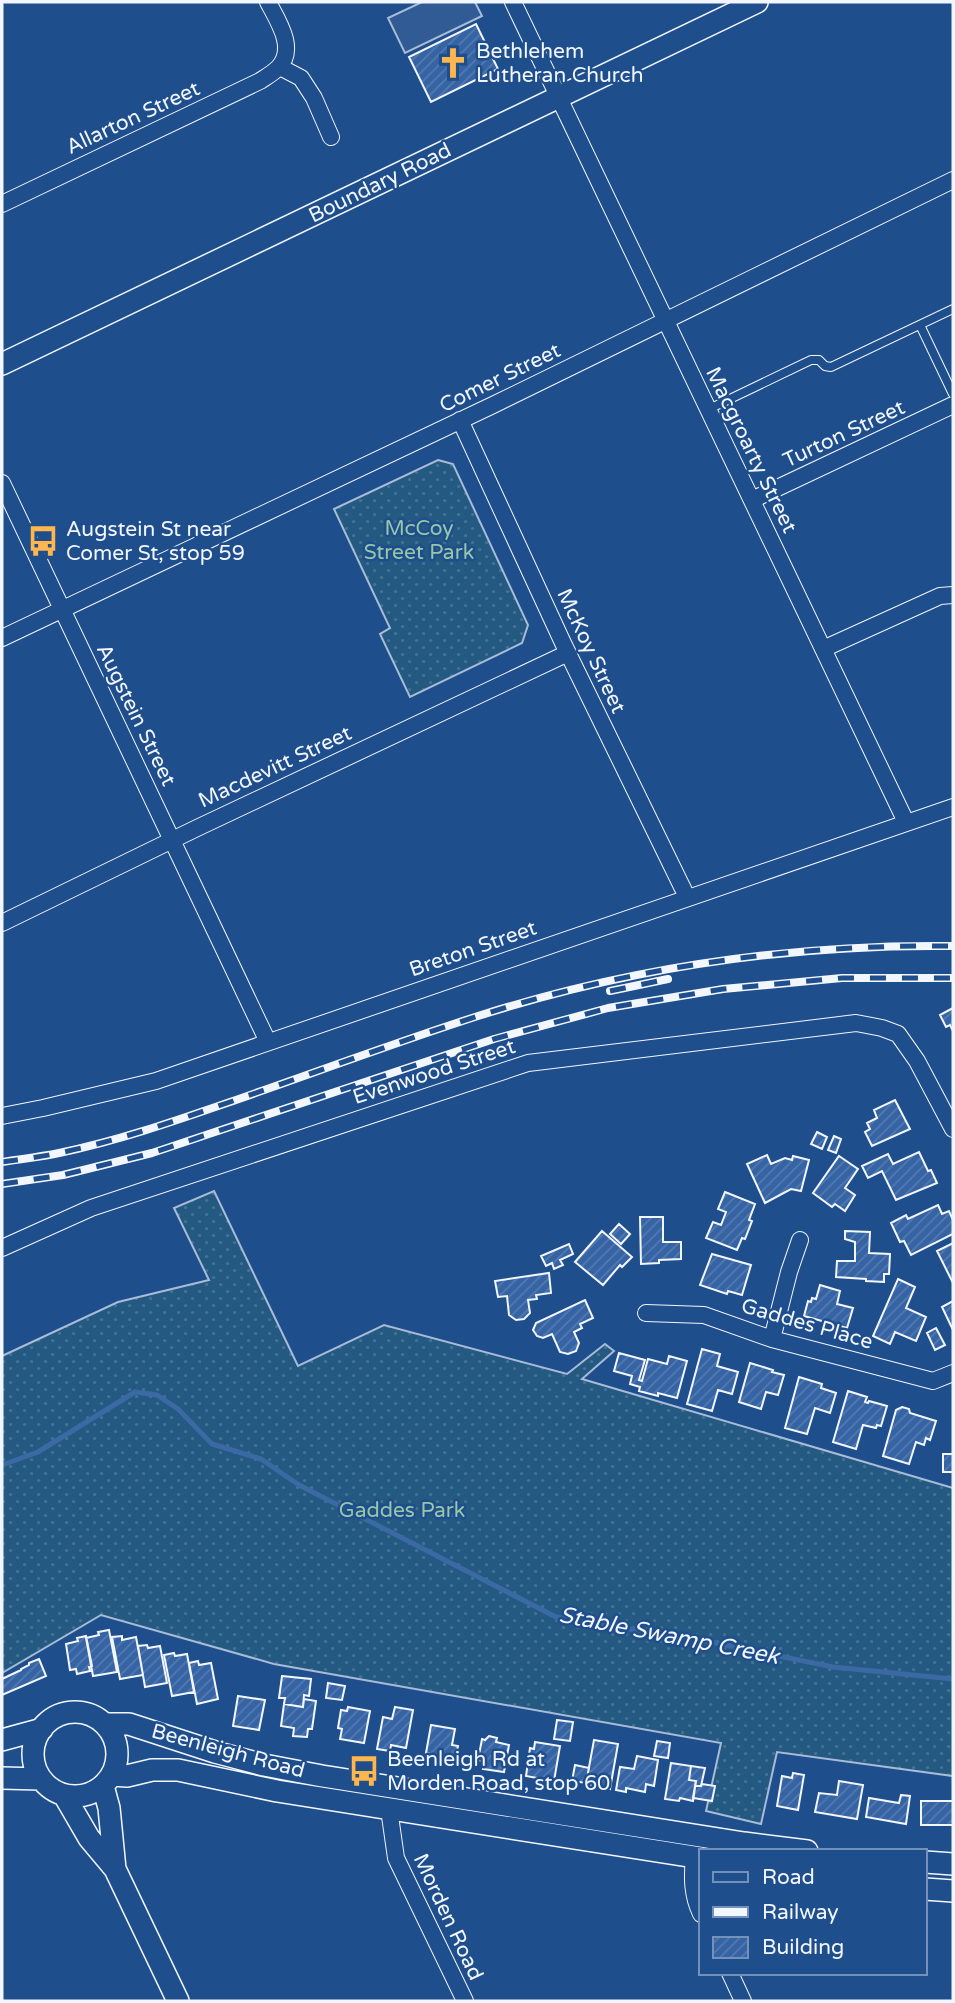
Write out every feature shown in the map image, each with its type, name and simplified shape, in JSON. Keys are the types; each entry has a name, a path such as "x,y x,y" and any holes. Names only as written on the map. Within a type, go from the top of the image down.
{"main road":[{"name":"Boundary Road","path":"2,364 757,2"},
{"path":"79,1712 93,1716 105,1724 118,1748 117,1762 108,1780 91,1793 78,1797 51,1789 35,1768 35,1741 42,1729 52,1719 65,1713 79,1712"},
{"name":"Beenleigh Road","path":"105,1724 129,1724 239,1759 312,1774 791,1849"},
{"path":"2,1740 42,1729"},
{"name":"Beenleigh Road","path":"108,1780 152,1770 178,1770 277,1791 698,1858"},
{"path":"2,1778 41,1779"},
{"path":"108,1780 115,1869"},
{"path":"64,1795 89,1838 115,1869 178,2001"},
{"path":"927,1862 953,1864"},
{"path":"927,1889 953,1891"}],"street":[{"path":"268,2 284,34 287,53 280,67 301,78 314,98 331,136"},
{"name":"Macgroarty Street","path":"513,2 906,822"},
{"name":"Allarton Street","path":"2,204 261,81 280,67"},
{"name":"Comer Street","path":"2,638 460,421 953,180"},
{"name":"Turton Street","path":"752,500 953,405"},
{"name":"McKoy Street","path":"460,421 568,653 687,897"},
{"name":"Augstein Street","path":"2,483 268,1042"},
{"path":"823,649 940,596 953,595"},
{"name":"Macdevitt Street","path":"2,923 173,839 568,653"},
{"name":"Breton Street","path":"2,1116 156,1081 953,807"},
{"name":"Evenwood Street","path":"2,1248 91,1208 528,1063 856,1023 898,1034 917,1060 953,1129"},
{"path":"772,1339 800,1240"},
{"name":"Gaddes Place","path":"646,1313 704,1315 772,1339 933,1381 953,1373"},
{"name":"Morden Road","path":"390,1809 396,1858 465,2001"},
{"path":"698,1858 692,1873 694,1899 699,1910"},
{"path":"731,1975 743,2001"}],"lane":[{"path":"709,409 811,360 819,360 825,366 831,367 953,309"},
{"path":"920,325 953,394"}],"green space":[{"name":"McCoy Street Park","path":"438,460 453,464 528,625 522,643 410,697 380,634 390,628 334,509"},
{"name":"Gaddes Park","path":"214,1191 298,1366 384,1325 567,1374 605,1344 614,1351 582,1379 953,1488 953,1776 777,1752 761,1824 706,1811 721,1743 274,1664 101,1615 2,1673 2,1356 118,1302 209,1280 174,1208"}],"shaded area":[{"path":"422,2 475,2 482,16 405,53 388,18"}],"building":[{"name":"Bethlehem Lutheran Church","path":"476,24 498,69 431,102 409,57"},
{"path":"953,1008 953,1031 950,1025 946,1027 940,1015"},
{"path":"895,1100 910,1129 872,1146 865,1132 870,1129 867,1123 877,1118 874,1110"},
{"path":"817,1132 827,1137 822,1149 811,1144"},
{"path":"834,1136 841,1139 836,1153 828,1150"},
{"path":"919,1152 937,1183 896,1200 882,1171 868,1178 862,1166 888,1154 893,1164"},
{"path":"767,1155 771,1164 785,1158 792,1160 793,1156 809,1160 801,1191 791,1189 765,1203 747,1164"},
{"path":"839,1156 858,1169 845,1188 855,1195 845,1211 835,1204 832,1207 813,1193"},
{"path":"725,1192 755,1204 745,1239 742,1238 737,1250 706,1238 713,1222 721,1225 726,1212 718,1209"},
{"path":"938,1205 942,1214 949,1211 953,1220 953,1234 911,1255 904,1241 900,1242 891,1223 906,1215 908,1219"},
{"path":"640,1217 663,1217 663,1242 681,1242 681,1259 641,1264"},
{"path":"619,1224 630,1234 621,1244 610,1234"},
{"path":"602,1231 632,1257 622,1267 620,1265 603,1285 575,1262"},
{"path":"845,1231 870,1232 869,1253 890,1254 889,1274 884,1274 884,1282 836,1277 837,1261 855,1261 855,1242 845,1239"},
{"path":"953,1243 953,1283 937,1251"},
{"path":"569,1244 573,1254 560,1260 563,1265 554,1269 552,1263 546,1266 541,1256"},
{"path":"712,1254 751,1265 742,1295 728,1291 727,1294 700,1285"},
{"path":"549,1273 551,1293 536,1295 537,1299 528,1300 530,1313 524,1319 516,1320 509,1315 507,1296 498,1297 495,1281"},
{"path":"898,1279 915,1287 906,1308 926,1317 916,1341 895,1332 890,1344 873,1336"},
{"path":"820,1285 840,1291 837,1304 853,1308 847,1328 804,1316 808,1301 816,1299"},
{"path":"585,1300 593,1318 580,1324 582,1328 574,1332 579,1343 576,1351 568,1354 560,1352 552,1334 543,1338 537,1336 533,1330 536,1323"},
{"path":"953,1301 953,1330 942,1307"},
{"path":"936,1328 945,1345 935,1350 927,1333"},
{"path":"702,1349 720,1354 717,1366 738,1372 732,1394 718,1390 712,1411 687,1404"},
{"path":"619,1353 645,1360 639,1380 642,1381 648,1359 667,1364 669,1356 687,1361 677,1398 639,1391 640,1387 630,1384 632,1376 614,1371"},
{"path":"750,1363 784,1375 778,1395 766,1392 761,1409 739,1402"},
{"path":"799,1377 822,1384 821,1388 836,1393 830,1413 815,1408 807,1434 785,1428"},
{"path":"848,1391 867,1397 865,1402 887,1406 881,1426 877,1425 876,1428 863,1425 856,1449 833,1442"},
{"path":"902,1407 909,1409 910,1413 936,1421 930,1440 926,1438 924,1445 916,1442 909,1464 883,1456 896,1410"},
{"path":"943,1454 953,1454 953,1472 943,1472"},
{"path":"109,1630 117,1672 93,1676 86,1638"},
{"path":"86,1636 92,1666 89,1667 90,1671 77,1674 76,1669 70,1670 66,1644"},
{"path":"122,1636 122,1640 136,1637 143,1675 120,1679 112,1637"},
{"path":"147,1645 148,1648 160,1646 167,1683 145,1687 138,1646"},
{"path":"174,1653 175,1656 187,1654 194,1692 172,1696 164,1655"},
{"path":"39,1659 46,1676 2,1695 2,1679"},
{"path":"198,1661 199,1665 211,1663 218,1699 197,1704 189,1663"},
{"path":"282,1676 311,1679 309,1696 304,1695 303,1707 284,1704 285,1698 279,1698"},
{"path":"328,1683 345,1686 342,1700 326,1698"},
{"path":"238,1696 265,1700 259,1730 233,1726"},
{"path":"304,1699 316,1701 312,1729 308,1729 307,1737 293,1736 294,1728 281,1726 284,1704 303,1707"},
{"path":"348,1707 370,1711 364,1743 340,1739 342,1729 338,1728 341,1710 347,1711"},
{"path":"395,1707 413,1710 406,1748 391,1745 390,1751 377,1749 383,1717 392,1719"},
{"path":"557,1720 573,1722 570,1741 554,1739"},
{"path":"431,1725 455,1729 452,1745 458,1746 455,1761 434,1761 435,1755 426,1753"},
{"path":"489,1736 497,1738 496,1742 509,1745 504,1772 483,1769 485,1762 478,1760 482,1739 485,1740"},
{"path":"594,1740 618,1744 610,1789 589,1785 590,1779 587,1778"},
{"path":"657,1741 670,1743 668,1758 654,1756"},
{"path":"535,1742 560,1746 554,1781 526,1776 530,1748 534,1749"},
{"path":"637,1756 658,1760 654,1786 646,1784 645,1792 626,1788 626,1792 616,1790 620,1767 634,1769"},
{"path":"671,1763 691,1766 689,1780 696,1781 693,1801 665,1799"},
{"path":"575,1765 589,1768 586,1783 572,1781"},
{"path":"691,1766 705,1768 701,1786 695,1786 696,1781 689,1780"},
{"path":"793,1773 804,1775 798,1810 777,1806 782,1776 792,1778"},
{"path":"839,1781 863,1785 857,1819 815,1812 819,1793 837,1795"},
{"path":"695,1786 715,1786 712,1801 693,1798"},
{"path":"901,1795 910,1796 906,1824 866,1817 869,1798 899,1803"},
{"path":"921,1801 953,1801 953,1825 921,1825"}],"waterway":[{"name":"Stable Swamp Creek","path":"2,1465 38,1452 135,1392 157,1395 178,1409 212,1444 261,1459 299,1485 556,1617 716,1643 833,1667 953,1679"}],"railway":[{"path":"2,1162 59,1153 144,1131 478,1016 595,984 773,954 893,946 953,946"},
{"path":"2,1184 63,1175 152,1153 494,1039 608,1008 723,989 842,978 953,978"},
{"path":"610,991 668,979"}],"place":[{"name":"Bethlehem Lutheran Church","path":"453,63"},
{"name":"Augstein St near Comer St, stop 59","path":"43,541"},
{"name":"Beenleigh Rd at Morden Road, stop 60","path":"364,1771"}]}
